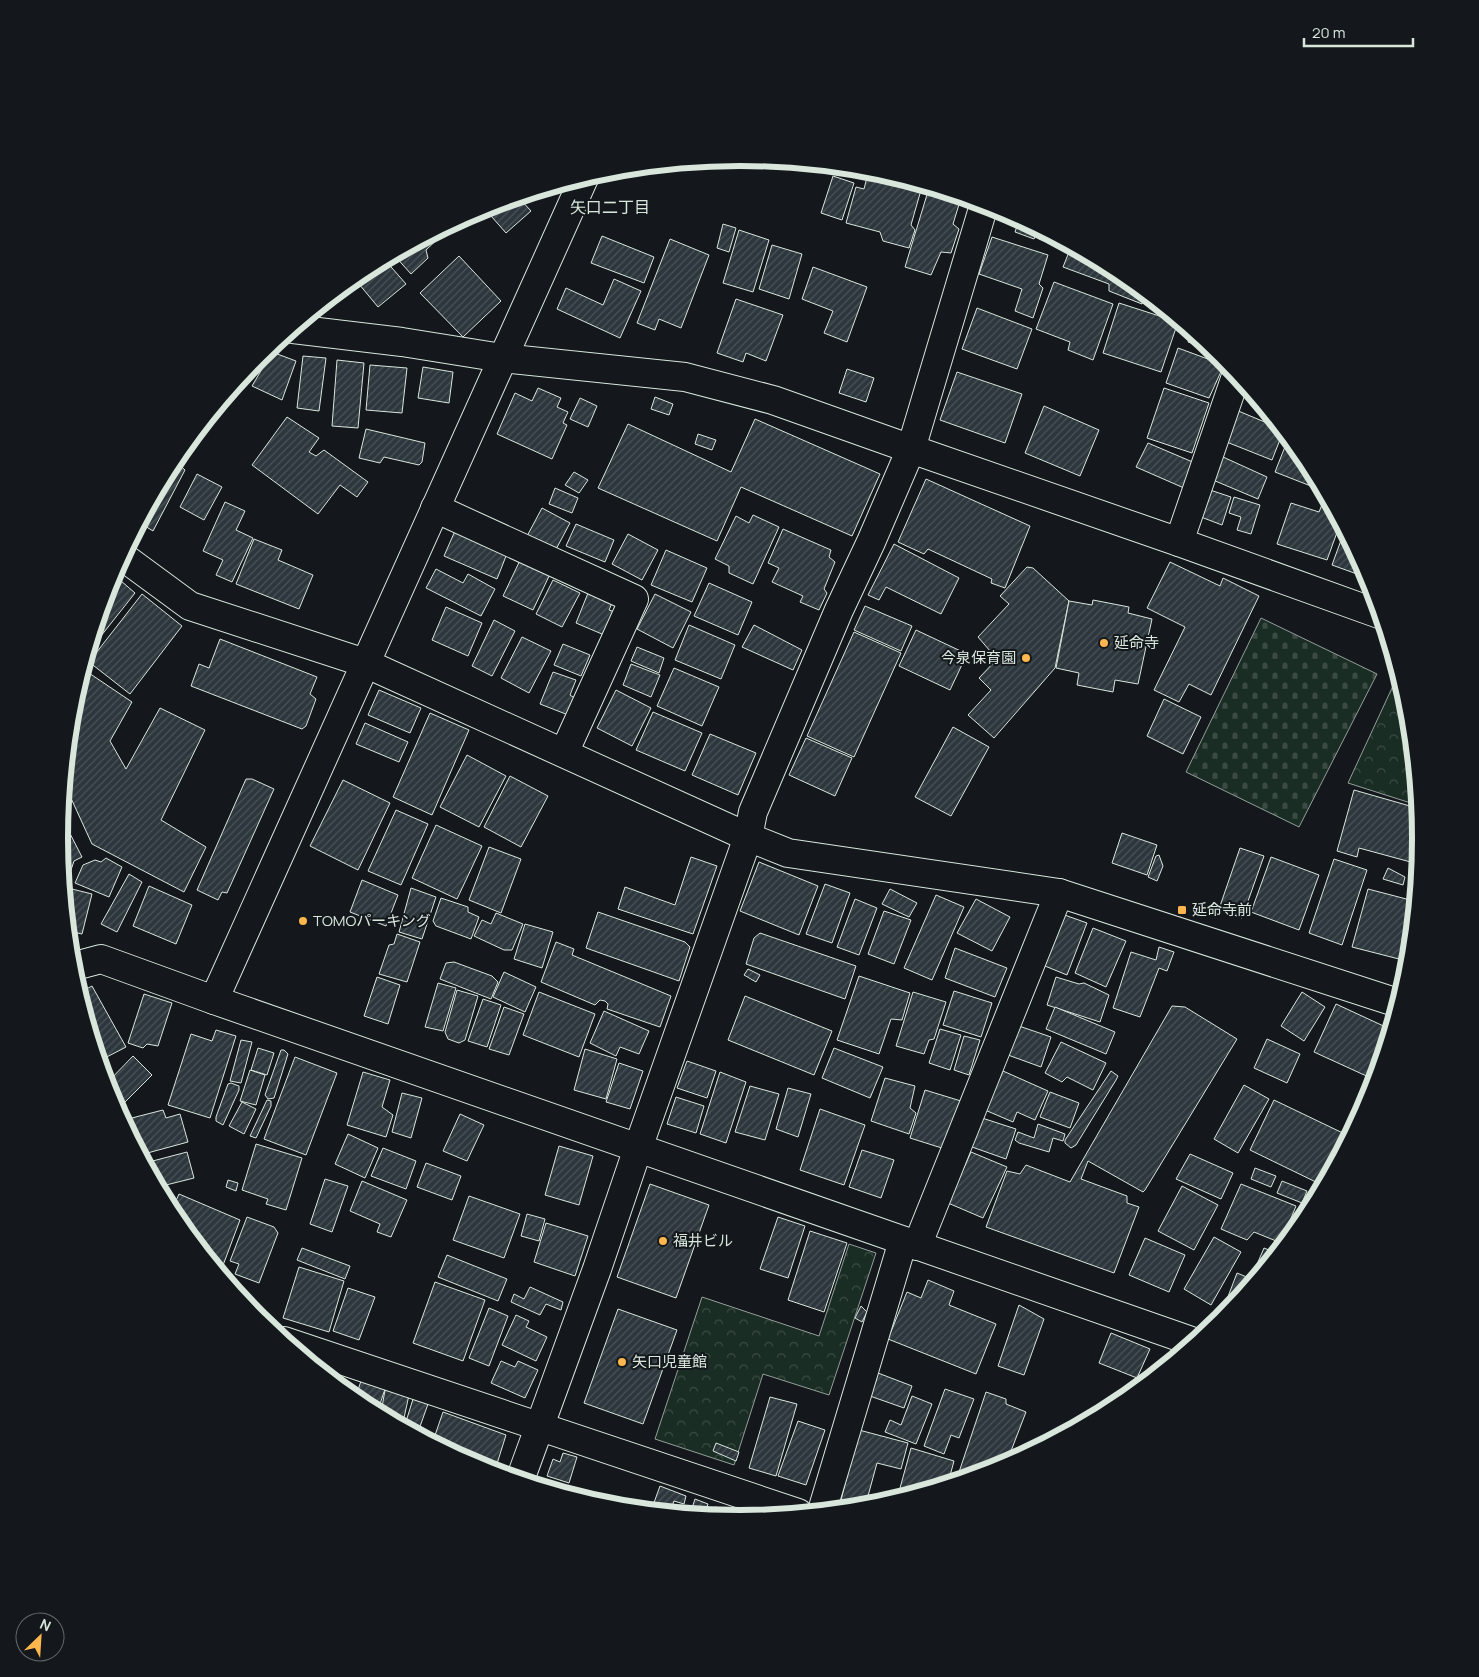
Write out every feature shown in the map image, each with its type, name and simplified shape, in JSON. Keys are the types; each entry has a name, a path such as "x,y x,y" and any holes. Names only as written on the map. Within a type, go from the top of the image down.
{"street":[{"path":"214,1000 581,186"},
{"path":"522,1475 748,837 753,812 839,610 911,449 982,212"},
{"path":"300,330 402,342 502,358 685,377 773,400 1372,611"},
{"path":"1179,542 1234,383"},
{"path":"435,508 634,599 564,753"},
{"path":"128,561 190,606 365,663 788,854 1059,893 1392,1001"},
{"path":"824,1505 910,1244 1059,893"},
{"path":"79,965 101,959 1188,1340"},
{"path":"298,1346 783,1509"}],"green space":[{"path":"1261,618 1377,674 1299,827 1186,772"},
{"path":"1394,684 1406,751 1410,803 1348,783"},
{"path":"849,1244 876,1253 829,1395 763,1374 734,1465 655,1439 702,1297 819,1336"}],"building":[{"path":"833,176 854,183 842,220 821,213"},
{"path":"867,178 921,191 911,225 915,230 909,248 883,241 880,232 846,223 856,187 864,189"},
{"path":"927,193 959,203 953,224 959,229 951,253 941,252 931,275 905,267"},
{"path":"523,202 531,211 506,233 490,215"},
{"path":"723,224 736,228 729,252 717,248"},
{"path":"1017,227 1035,235 1034,239 1015,232"},
{"path":"739,230 769,240 753,292 723,283"},
{"path":"602,236 654,257 644,283 591,263"},
{"path":"992,237 1048,255 1039,284 1043,288 1033,318 1015,311 1022,289 979,274"},
{"path":"439,238 426,250 428,258 411,274 399,260"},
{"path":"670,239 709,255 681,328 659,319 655,330 637,323"},
{"path":"772,245 802,254 789,299 759,289"},
{"path":"1069,253 1143,301 1142,304 1109,291 1109,284 1063,267"},
{"path":"459,256 501,301 463,337 420,293"},
{"path":"390,266 406,284 378,307 359,285"},
{"path":"813,267 867,287 847,342 824,333 833,311 802,299"},
{"path":"614,279 641,291 620,338 557,309 566,288 603,305"},
{"path":"1054,282 1113,304 1093,360 1068,350 1070,342 1036,329"},
{"path":"736,299 783,315 766,361 746,353 743,362 717,353"},
{"path":"1119,303 1164,318 1176,327 1161,372 1103,353"},
{"path":"977,308 1032,329 1017,369 962,349"},
{"path":"1178,348 1213,361 1222,370 1209,398 1166,383"},
{"path":"275,353 296,361 282,400 252,386 267,360"},
{"path":"303,356 326,358 319,411 297,408"},
{"path":"337,360 364,363 358,428 332,426"},
{"path":"370,365 407,368 402,413 366,410"},
{"path":"423,367 453,372 449,403 418,398"},
{"path":"847,369 874,378 866,402 839,393"},
{"path":"957,372 1022,394 1005,443 940,420"},
{"path":"538,388 561,398 557,407 568,412 563,423 567,425 552,459 497,434 515,393 532,401"},
{"path":"1164,388 1209,403 1192,453 1147,438"},
{"path":"655,397 673,404 669,415 651,409"},
{"path":"580,398 597,406 588,427 570,419"},
{"path":"1044,406 1099,430 1080,476 1025,453"},
{"path":"1236,410 1269,424 1280,439 1272,460 1224,441"},
{"path":"287,417 319,438 309,452 316,456 324,450 368,482 357,497 340,485 318,514 252,465"},
{"path":"755,419 880,474 852,536 741,487 717,541 598,488 628,424 731,472"},
{"path":"366,429 425,443 422,462 419,465 384,457 380,463 359,458"},
{"path":"698,434 716,440 712,450 695,444"},
{"path":"1148,443 1195,463 1184,488 1136,467"},
{"path":"1285,446 1311,486 1275,472"},
{"path":"1223,457 1267,477 1258,499 1213,480"},
{"path":"180,466 185,470 153,531 145,526"},
{"path":"574,472 588,480 579,493 565,485"},
{"path":"197,474 222,487 204,520 180,507"},
{"path":"926,479 1030,526 1005,588 991,583 992,579 928,549 924,554 898,542"},
{"path":"555,488 578,498 572,513 549,504"},
{"path":"1210,490 1231,497 1222,525 1201,517"},
{"path":"1234,497 1260,505 1251,534 1237,530 1241,517 1229,513"},
{"path":"225,502 245,511 236,530 253,538 232,582 216,575 223,560 203,551"},
{"path":"1291,503 1319,512 1322,504 1337,532 1327,560 1277,544"},
{"path":"542,508 570,523 554,553 526,538"},
{"path":"753,515 779,527 753,584 729,573 729,566 715,559 736,516 749,523"},
{"path":"458,524 510,546 497,579 444,556"},
{"path":"576,524 614,540 605,562 566,546"},
{"path":"783,529 831,550 829,557 835,562 824,589 827,593 819,610 800,602 803,596 772,582 779,568 768,563"},
{"path":"628,534 658,550 642,580 612,564"},
{"path":"254,539 282,550 278,560 313,575 299,609 236,584"},
{"path":"1341,540 1357,574 1332,565"},
{"path":"894,544 959,578 941,614 886,587 879,600 868,595"},
{"path":"666,550 707,568 692,602 651,585"},
{"path":"524,552 551,572 533,610 503,596"},
{"path":"1170,562 1220,586 1223,578 1259,596 1211,695 1189,684 1179,702 1154,690 1185,627 1147,608"},
{"path":"1027,567 1033,568 1069,601 1055,668 994,738 968,715 991,690 979,678 997,659 978,637 1009,604 1000,596"},
{"path":"436,569 463,583 468,574 495,589 481,616 426,588"},
{"path":"120,580 135,593 97,640"},
{"path":"553,580 580,593 562,627 536,614"},
{"path":"709,583 752,602 738,635 694,616"},
{"path":"588,593 612,603 609,610 618,613 609,637 576,623"},
{"path":"142,594 182,626 130,694 91,663 92,658"},
{"path":"655,594 691,612 673,648 637,629"},
{"name":"延命寺","path":"1093,600 1129,607 1128,613 1152,619 1138,684 1115,680 1113,692 1077,685 1079,673 1056,668 1069,601 1092,605"},
{"path":"865,606 912,626 901,651 854,630"},
{"path":"446,607 482,623 468,656 432,640"},
{"path":"494,620 515,631 492,676 472,666"},
{"path":"689,625 735,645 721,679 675,660"},
{"path":"754,625 802,650 793,670 742,647"},
{"path":"916,630 967,654 950,690 899,666"},
{"path":"854,632 901,653 854,757 807,736"},
{"path":"522,637 551,651 529,693 501,678"},
{"path":"220,639 317,677 310,694 316,699 306,726 302,729 191,686 199,664 209,668"},
{"path":"563,644 590,655 581,676 554,665"},
{"path":"637,647 664,658 659,673 631,661"},
{"path":"631,664 660,675 651,697 623,685"},
{"path":"674,668 719,687 702,726 657,706"},
{"path":"553,672 576,680 570,695 582,703 576,718 540,704"},
{"path":"88,673 132,702 110,741 126,769 160,708 205,730 161,820 206,847 184,892 92,844 69,794 73,751"},
{"path":"379,690 421,708 410,733 368,715"},
{"path":"616,690 651,708 632,746 597,728"},
{"path":"1164,699 1201,717 1183,754 1147,736"},
{"path":"653,712 702,733 685,771 636,750"},
{"path":"430,713 469,730 432,815 393,797"},
{"path":"365,723 408,742 399,762 356,744"},
{"path":"953,727 989,747 951,816 915,797"},
{"path":"710,734 756,753 738,795 692,775"},
{"path":"806,738 852,758 835,796 789,775"},
{"path":"467,755 506,776 479,827 440,807"},
{"path":"510,776 548,796 521,847 484,827"},
{"path":"246,779 252,779 274,789 227,893 222,892 218,900 197,890"},
{"path":"343,780 390,803 358,870 310,846"},
{"path":"1354,790 1411,806 1411,862 1359,848 1357,857 1337,851"},
{"path":"396,810 428,824 401,885 368,871"},
{"path":"436,825 482,846 457,899 412,878"},
{"path":"68,830 82,857 74,861 69,876"},
{"path":"1122,833 1157,845 1147,875 1112,863"},
{"path":"489,847 521,859 501,913 469,900"},
{"path":"1240,848 1264,856 1242,918 1219,909"},
{"path":"1159,855 1163,866 1157,881 1148,877 1156,856"},
{"path":"691,857 717,866 693,934 618,909 625,887 675,905"},
{"path":"1271,857 1319,875 1299,930 1251,912"},
{"path":"106,858 122,867 109,897 75,883 83,865 95,860 101,862"},
{"path":"1334,859 1367,870 1342,945 1309,933"},
{"path":"759,862 818,886 799,935 740,911"},
{"path":"1388,868 1405,877 1403,885 1383,879"},
{"path":"129,874 142,882 117,932 101,924"},
{"path":"362,880 398,895 386,926 350,912"},
{"path":"825,884 850,893 832,943 806,934"},
{"path":"149,886 192,905 176,944 133,926"},
{"path":"411,888 436,897 422,939 399,932"},
{"path":"72,889 92,894 82,934 74,932 70,896"},
{"path":"890,889 917,903 909,917 882,904"},
{"path":"1368,889 1408,900 1406,926 1399,959 1352,947"},
{"path":"936,895 964,907 932,980 904,968"},
{"path":"441,898 468,907 468,912 479,917 471,939 436,926 433,921"},
{"path":"855,899 877,908 859,955 837,947"},
{"path":"976,899 1010,917 992,951 957,933"},
{"path":"884,911 911,920 894,964 868,954"},
{"path":"598,912 685,942 690,947 679,981 586,948"},
{"path":"496,913 523,924 512,950 504,950 474,936 482,920 491,924"},
{"path":"1059,913 1087,923 1067,975 1040,964"},
{"path":"525,924 553,932 542,968 514,959"},
{"path":"1093,928 1126,941 1106,987 1075,973"},
{"path":"760,933 856,966 845,999 746,964 754,938"},
{"path":"397,934 420,942 407,982 379,974 389,945 394,944"},
{"path":"556,942 574,949 572,955 671,996 660,1027 607,1009 608,1004 605,1001 600,1000 595,1005 541,982"},
{"path":"1159,947 1174,952 1167,971 1159,968 1140,1017 1113,1008 1131,952 1156,960"},
{"path":"955,948 1007,968 995,997 945,978"},
{"path":"454,962 492,976 498,982 491,999 440,979 446,963"},
{"path":"748,969 760,975 756,982 744,975"},
{"path":"504,972 536,987 525,1012 493,997"},
{"path":"859,976 910,993 902,1020 891,1019 879,1054 837,1040"},
{"path":"377,977 400,985 388,1024 364,1016"},
{"path":"1056,977 1079,984 1084,983 1109,995 1100,1022 1047,1005"},
{"path":"438,983 456,988 443,1031 425,1027"},
{"path":"92,986 126,1047 104,1058 90,1012 85,990"},
{"path":"457,990 478,996 465,1040 459,1043 448,1039 445,1032"},
{"path":"954,991 992,1003 981,1037 943,1025"},
{"path":"539,992 595,1014 579,1057 523,1035"},
{"path":"913,992 946,1002 934,1039 929,1040 924,1054 896,1046"},
{"path":"1302,992 1325,1007 1304,1041 1281,1026"},
{"path":"144,994 172,1003 158,1046 147,1044 143,1048 128,1043"},
{"path":"745,996 832,1031 814,1075 728,1040"},
{"path":"483,999 501,1005 487,1047 468,1041"},
{"path":"1336,1004 1385,1027 1368,1077 1314,1052"},
{"path":"1172,1006 1185,1007 1237,1039 1143,1192 1088,1161 1081,1179 1127,1196 1127,1203 1139,1207 1114,1273 986,1227 1007,1171 1020,1174 1026,1165 1070,1182"},
{"path":"504,1007 524,1014 509,1055 489,1049"},
{"path":"1055,1007 1115,1032 1106,1054 1046,1029"},
{"path":"604,1011 649,1031 639,1054 620,1047 616,1056 590,1043"},
{"path":"1019,1026 1051,1037 1041,1067 1008,1055"},
{"path":"940,1029 961,1035 950,1070 929,1063"},
{"path":"216,1030 236,1036 210,1118 168,1105 191,1034 212,1041"},
{"path":"964,1036 980,1040 969,1075 954,1070"},
{"path":"1267,1039 1300,1054 1287,1083 1254,1068"},
{"path":"241,1040 252,1042 241,1083 230,1081"},
{"path":"1061,1042 1106,1063 1093,1090 1067,1077 1062,1082 1045,1073"},
{"path":"258,1048 274,1053 267,1075 251,1070"},
{"path":"834,1048 883,1067 870,1098 822,1078"},
{"path":"585,1049 617,1059 606,1099 574,1090"},
{"path":"281,1050 288,1054 274,1098 268,1099 265,1095"},
{"path":"133,1056 152,1075 123,1104 112,1078"},
{"path":"295,1057 337,1073 306,1155 264,1139"},
{"path":"687,1061 716,1071 707,1098 677,1088"},
{"path":"619,1063 643,1071 630,1109 606,1102"},
{"path":"250,1070 265,1075 256,1105 240,1101"},
{"path":"1003,1071 1048,1091 1035,1120 1017,1112 1013,1122 985,1110"},
{"path":"1111,1071 1118,1076 1116,1080 1076,1145 1071,1148 1065,1143 1065,1140"},
{"path":"363,1072 390,1080 382,1107 393,1115 386,1137 347,1125"},
{"path":"720,1072 746,1082 726,1143 700,1134"},
{"path":"885,1078 915,1086 910,1108 916,1113 909,1134 871,1121"},
{"path":"231,1083 239,1086 239,1090 223,1125 216,1121 216,1117 228,1084"},
{"path":"1244,1085 1269,1099 1238,1153 1214,1139"},
{"path":"750,1086 779,1094 765,1140 735,1132"},
{"path":"788,1088 811,1094 798,1137 776,1129"},
{"path":"925,1090 961,1101 945,1149 910,1138"},
{"path":"1050,1092 1079,1103 1070,1128 1040,1117"},
{"path":"402,1093 422,1098 411,1138 392,1132"},
{"path":"676,1097 704,1106 696,1133 667,1124"},
{"path":"267,1100 271,1101 271,1106 256,1138 250,1136"},
{"path":"1274,1100 1343,1133 1316,1182 1250,1150"},
{"path":"242,1102 256,1109 244,1134 229,1126"},
{"path":"820,1109 865,1125 844,1185 800,1170"},
{"path":"163,1110 166,1118 180,1114 188,1142 147,1153 129,1119"},
{"path":"460,1114 484,1125 467,1161 443,1151"},
{"path":"982,1118 1016,1129 1006,1159 972,1147"},
{"path":"1038,1124 1065,1134 1063,1141 1053,1138 1049,1152 1015,1140 1018,1132 1034,1138"},
{"path":"348,1134 378,1148 365,1178 335,1164"},
{"path":"256,1144 302,1158 286,1210 266,1204 268,1199 242,1190"},
{"path":"559,1146 593,1156 579,1205 545,1195"},
{"path":"383,1148 416,1161 406,1189 371,1176"},
{"path":"862,1150 894,1160 881,1198 849,1187"},
{"path":"187,1152 194,1178 165,1185 151,1161"},
{"path":"971,1152 1007,1167 983,1218 948,1203"},
{"path":"1190,1154 1233,1173 1221,1199 1176,1179"},
{"path":"426,1163 461,1176 452,1200 417,1187"},
{"path":"1255,1168 1276,1176 1271,1187 1251,1179"},
{"path":"325,1179 348,1186 332,1232 310,1224"},
{"path":"228,1180 238,1183 236,1191 226,1187"},
{"path":"362,1181 407,1200 391,1237 377,1232 380,1224 350,1211"},
{"path":"1282,1181 1307,1191 1302,1203 1277,1193"},
{"name":"福井ビル","path":"650,1184 709,1205 676,1298 617,1277"},
{"path":"1241,1184 1296,1206 1287,1227 1277,1242 1254,1232 1247,1240 1221,1229"},
{"path":"1182,1186 1218,1205 1194,1250 1158,1231"},
{"path":"179,1194 240,1220 222,1268 206,1248 175,1202"},
{"path":"469,1196 520,1214 504,1258 453,1240"},
{"path":"527,1214 545,1219 539,1241 521,1236"},
{"path":"247,1217 274,1227 278,1233 259,1283 235,1274 239,1264 230,1261"},
{"path":"778,1217 805,1226 788,1278 760,1269"},
{"path":"546,1223 588,1236 575,1276 534,1262"},
{"path":"810,1231 847,1243 824,1312 788,1300"},
{"path":"1214,1237 1241,1252 1211,1305 1184,1289"},
{"path":"1145,1238 1185,1255 1169,1292 1129,1275"},
{"path":"302,1248 350,1266 345,1279 297,1260"},
{"path":"1264,1248 1271,1251 1255,1269"},
{"path":"447,1255 507,1279 498,1301 438,1277"},
{"path":"299,1267 344,1281 329,1332 283,1318"},
{"path":"1237,1273 1249,1278 1245,1282 1226,1303"},
{"path":"928,1280 954,1291 949,1305 996,1324 976,1374 888,1339 907,1292 921,1298"},
{"path":"435,1282 485,1300 463,1361 413,1343"},
{"path":"530,1287 563,1302 561,1310 546,1304 540,1315 511,1302 514,1294 524,1299"},
{"path":"348,1288 375,1297 359,1340 333,1331"},
{"path":"1019,1305 1044,1319 1024,1375 998,1366"},
{"path":"861,1306 867,1312 862,1322 855,1318"},
{"path":"489,1308 508,1316 489,1366 469,1358"},
{"path":"618,1309 677,1330 643,1424 584,1403"},
{"path":"516,1315 529,1321 526,1327 547,1337 536,1361 502,1345"},
{"path":"1111,1333 1150,1349 1137,1378 1099,1363"},
{"path":"501,1361 515,1367 518,1361 538,1370 525,1398 491,1383"},
{"path":"878,1373 912,1386 904,1408 870,1396"},
{"path":"361,1381 385,1389 380,1405 358,1391"},
{"path":"945,1389 974,1399 959,1438 951,1435 944,1454 924,1446"},
{"path":"385,1390 409,1395 404,1418 398,1417 382,1407"},
{"path":"986,1392 1006,1399 1006,1404 1026,1412 1010,1453 958,1474"},
{"path":"912,1396 932,1404 916,1444 885,1432 890,1420 901,1425"},
{"path":"770,1397 797,1404 776,1476 749,1468"},
{"path":"413,1399 428,1404 419,1429 406,1422"},
{"path":"443,1412 506,1435 497,1465 434,1437"},
{"path":"798,1421 825,1430 806,1485 778,1476"},
{"path":"859,1430 908,1443 901,1469 877,1463 867,1499 847,1502 841,1500"},
{"path":"716,1443 739,1452 736,1461 713,1451"},
{"path":"911,1448 954,1461 950,1477 899,1491"},
{"path":"563,1453 577,1457 569,1483 547,1476 553,1459 560,1462"},
{"path":"660,1486 686,1496 684,1504 674,1501 672,1507 653,1505"},
{"path":"695,1499 708,1504 706,1509 692,1509"}],"place":[{"name":"延命寺","path":"1104,643"},
{"name":"今泉保育園","path":"1026,658"},
{"name":"延命寺前","path":"1182,910"},
{"name":"TOMOパーキング","path":"303,921"},
{"name":"福井ビル","path":"663,1241"},
{"name":"矢口児童館","path":"622,1362"}],"district":[{"name":"矢口二丁目","path":"610,207"}]}
